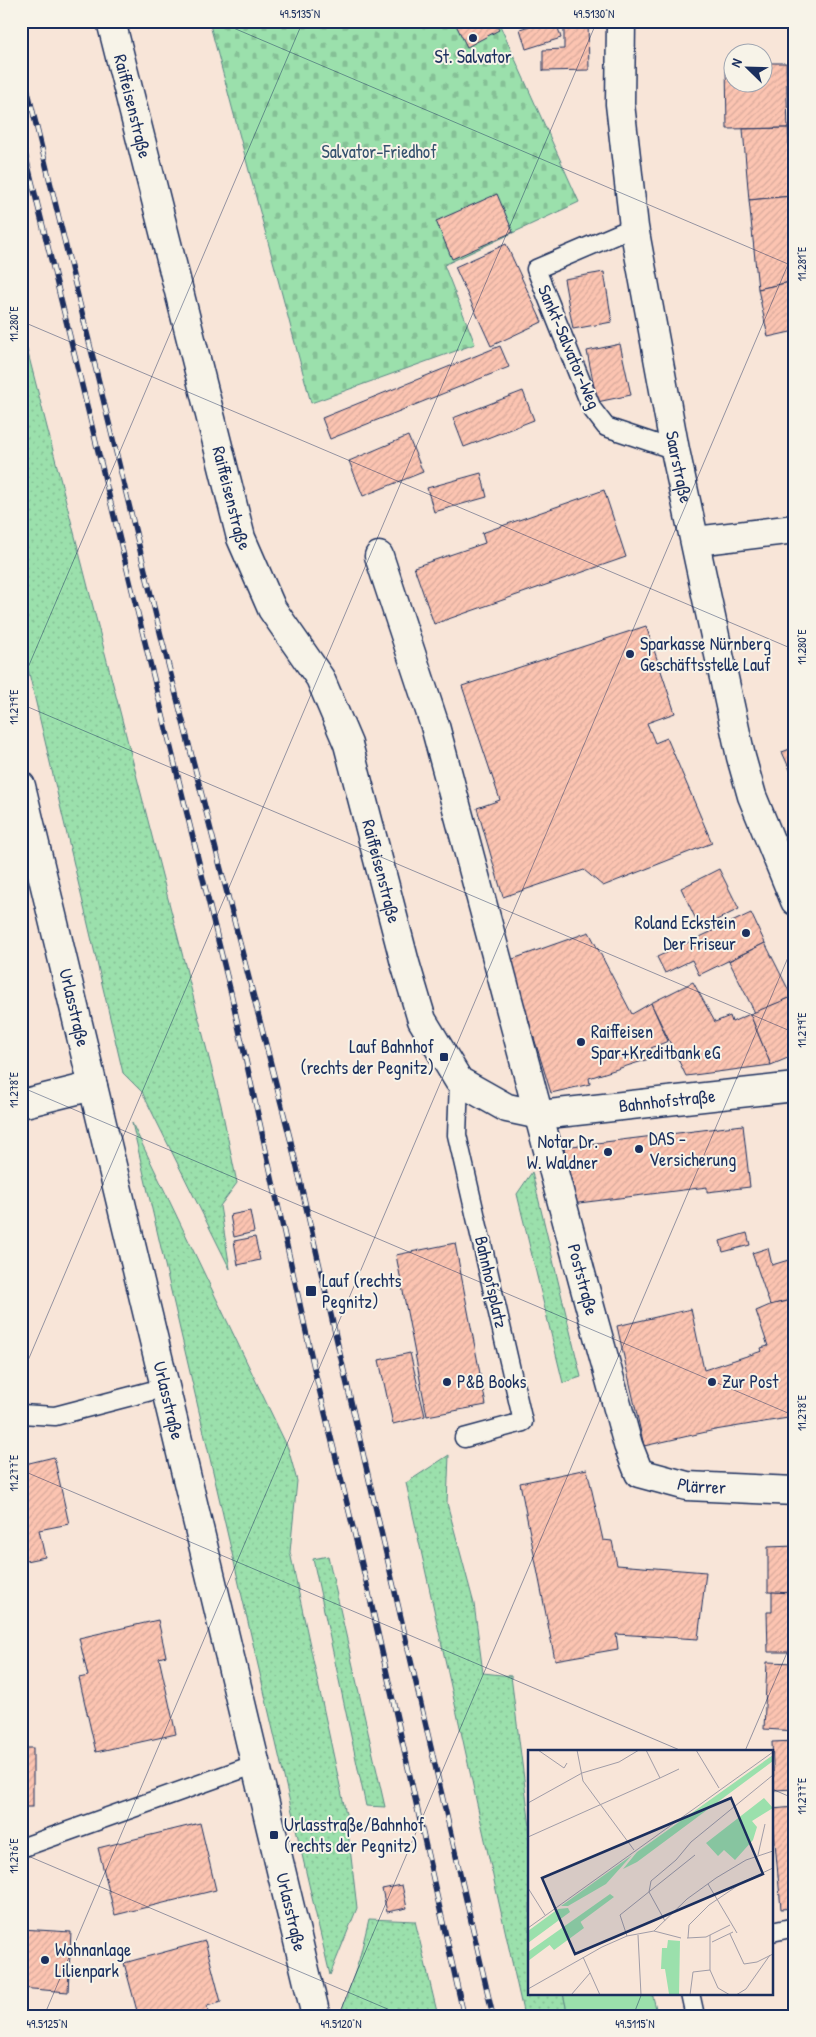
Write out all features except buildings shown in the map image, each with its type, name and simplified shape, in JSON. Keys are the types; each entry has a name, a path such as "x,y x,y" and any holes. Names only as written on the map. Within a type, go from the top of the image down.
{"street":[{"name":"Raiffeisenstraße","path":"110,21 241,538 272,608 320,678 348,744 405,963 422,1020 459,1081 507,1108 540,1115"},
{"name":"Saarstraße","path":"621,21 620,104 634,226 675,450 696,541 740,757 752,796 795,901"},
{"path":"696,541 795,529"},
{"path":"379,556 435,726 540,1115"},
{"name":"Urlasstraße","path":"21,786 316,2016"},
{"path":"21,1104 93,1086"},
{"name":"Bahnhofstraße","path":"540,1115 795,1087"},
{"name":"Poststraße","path":"540,1115 628,1445"},
{"name":"Plärrer","path":"628,1445 639,1473 658,1479 687,1486 795,1490"}],"lane":[{"name":"Sankt-Salvator-Weg","path":"634,226 536,268 592,409 606,426 675,450"},
{"name":"Bahnhofsplatz","path":"459,1081 457,1135 524,1422 464,1438"},
{"path":"21,1414 55,1416 166,1387"},
{"path":"21,1848 256,1764"},
{"path":"774,1932 795,1927"},
{"path":"690,1994 695,2016"}],"green space":[{"name":"Salvator-Friedhof","path":"209,21 498,21 579,202 444,265 475,344 311,403"},
{"path":"21,326 221,1105 237,1183 220,1206 230,1269 142,1092 123,1073 21,639"},
{"path":"132,1123 288,1448 297,1481 290,1552 346,1814 357,1908 330,1975"},
{"path":"532,1172 581,1377 563,1383 517,1194"},
{"path":"449,1455 447,1503 474,1604 483,1673 511,1676 528,1811 528,1994 563,1994 568,2016 524,2016 406,1483"},
{"path":"328,1556 385,1807 366,1806 313,1559"},
{"path":"369,1919 415,1921 438,2016 340,2016 359,1960"},
{"path":"563,1994 652,1994 658,2016 568,2016"}],"railway":[{"path":"21,63 162,640 291,1142 493,2016"},
{"path":"21,137 231,993 314,1368 367,1585 464,2016"}],"place":[{"name":"St. Salvator","path":"473,38"},
{"name":"Sparkasse Nürnberg Geschäftsstelle Lauf","path":"630,654"},
{"name":"Roland Eckstein Der Friseur","path":"746,933"},
{"name":"Raiffeisen Spar+Kreditbank eG","path":"581,1042"},
{"name":"Lauf Bahnhof (rechts der Pegnitz)","path":"444,1057"},
{"name":"DAS - Versicherung","path":"639,1149"},
{"name":"Notar Dr. W. Waldner","path":"608,1152"},
{"name":"Lauf (rechts Pegnitz)","path":"311,1291"},
{"name":"P&B Books","path":"447,1382"},
{"name":"Zur Post","path":"712,1382"},
{"name":"Urlasstraße/Bahnhof (rechts der Pegnitz)","path":"274,1835"},
{"name":"Wohnanlage Lilienpark","path":"45,1960"}]}
